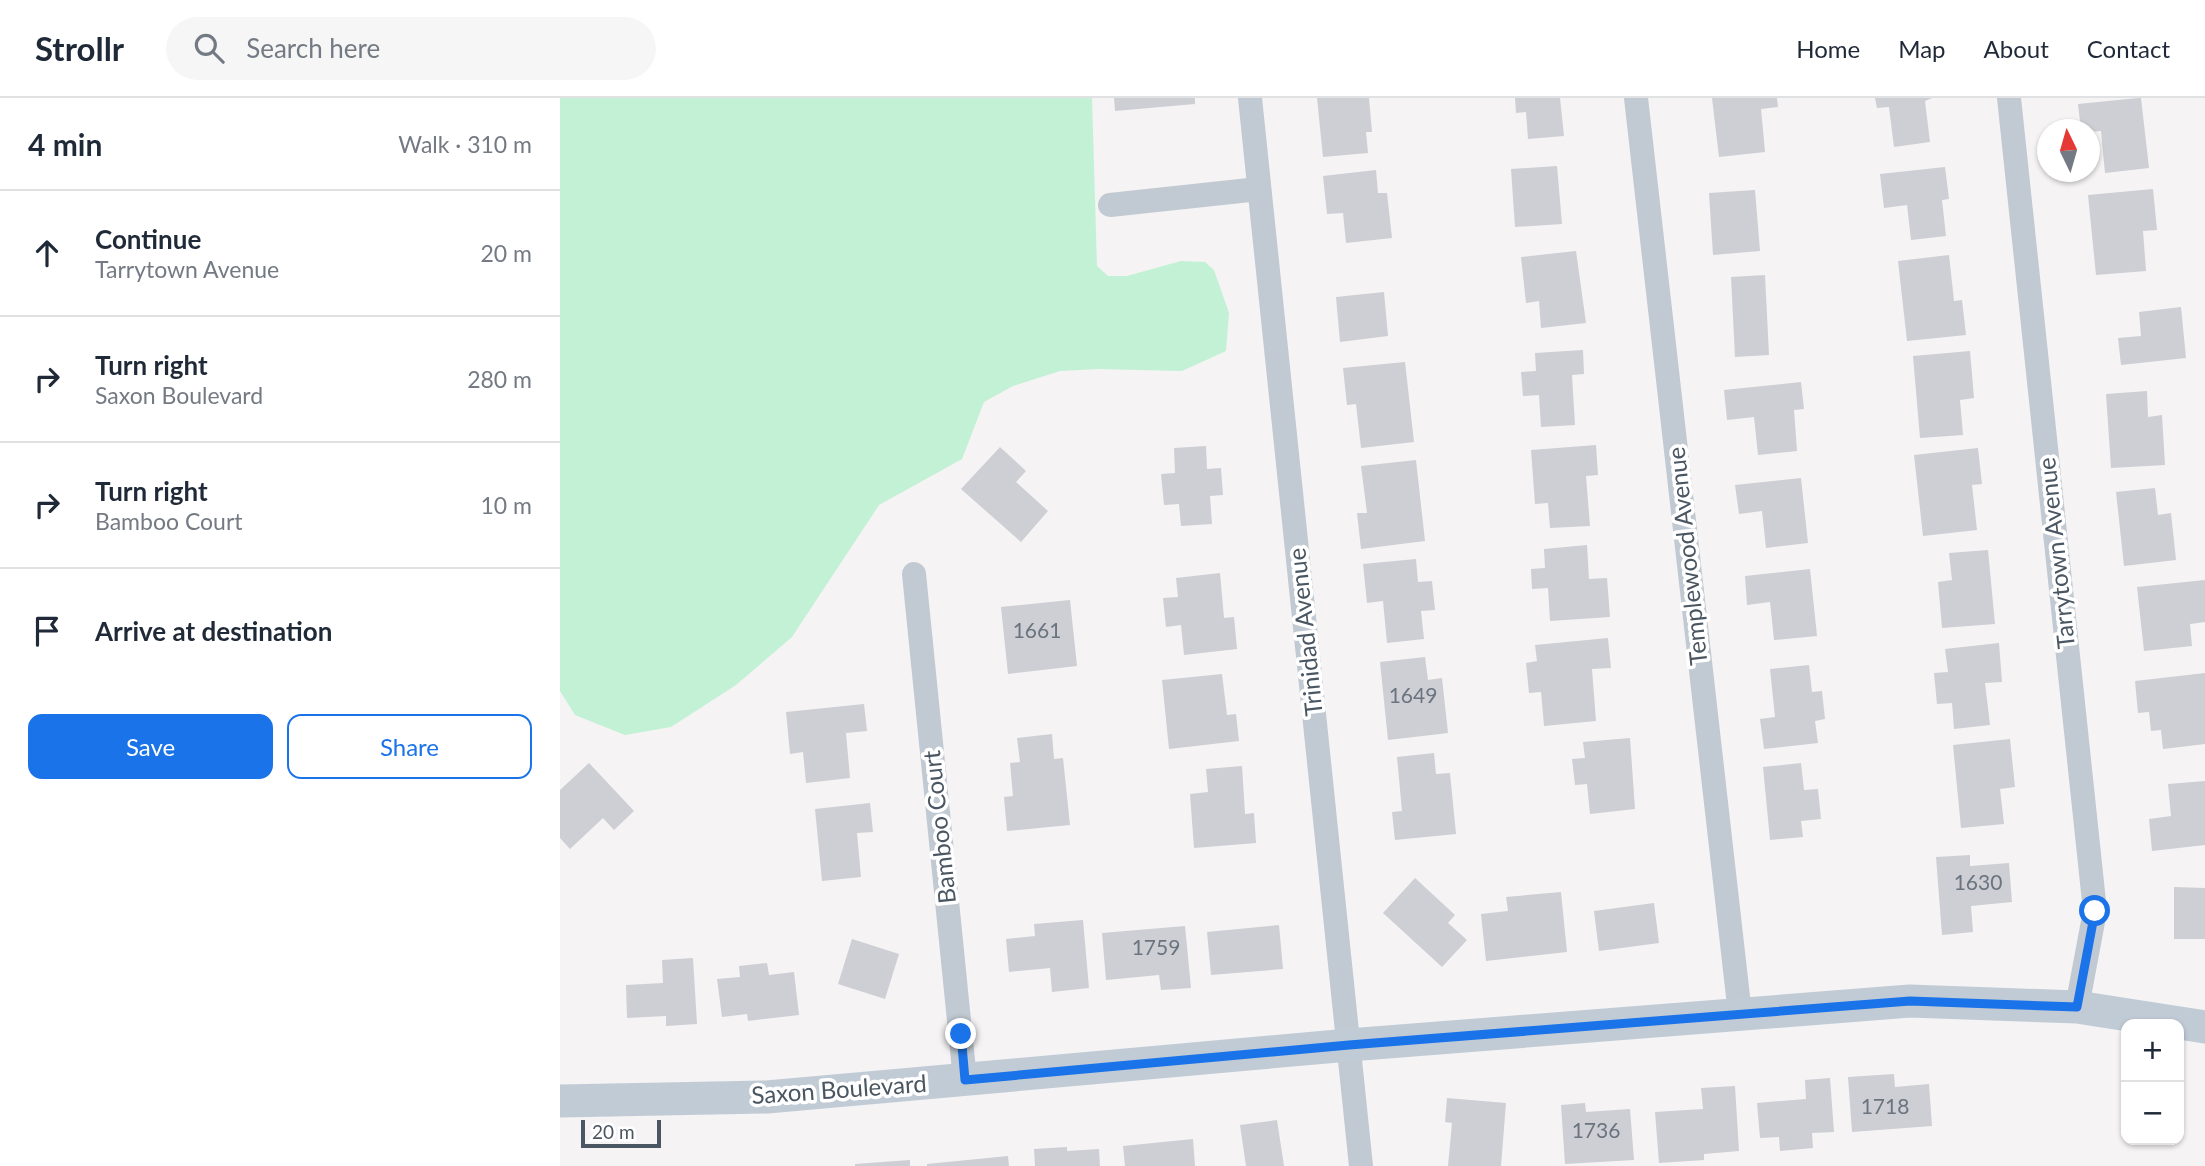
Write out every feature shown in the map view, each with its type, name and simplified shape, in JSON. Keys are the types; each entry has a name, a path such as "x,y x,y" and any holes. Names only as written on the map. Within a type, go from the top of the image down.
{"main road":[{"name":"Saxon Boulevard","path":"560,1101 767,1097 1349,1045 1910,1001 2077,1007 2205,1027"}],"street":[{"name":"Trinidad Avenue","path":"1250,98 1361,1166"},
{"name":"Templewood Avenue","path":"1636,98 1740,1014"},
{"name":"Tarrytown Avenue","path":"2009,98 2095,911 2077,1007"},
{"path":"1110,205 1259,189"},
{"name":"Bamboo Court","path":"914,574 965,1080"}],"green space":[{"path":"560,98 1092,98 1097,266 1108,276 1127,276 1181,261 1205,262 1214,270 1229,313 1226,351 1182,371 1060,371 1013,386 984,402 962,459 879,505 792,637 736,685 671,727 625,735 575,715 560,691"}],"building":[{"path":"1114,98 1195,98 1195,104 1115,111"},
{"path":"1317,98 1369,98 1372,132 1366,132 1368,153 1323,157"},
{"path":"1515,98 1560,98 1564,136 1528,139 1526,112 1516,113"},
{"path":"1712,98 1777,98 1778,107 1761,109 1765,152 1719,157"},
{"path":"1875,98 1932,98 1925,101 1930,142 1894,147 1889,107 1877,108"},
{"path":"2141,98 2149,168 2105,173 2100,119 2080,119 2078,104"},
{"path":"1557,166 1562,224 1515,227 1511,169"},
{"path":"1945,167 1949,199 1942,200 1946,236 1911,240 1907,205 1884,208 1880,174"},
{"path":"1376,170 1378,193 1387,193 1392,238 1346,243 1343,213 1327,214 1323,176"},
{"path":"2153,189 2157,230 2143,231 2146,271 2096,275 2088,195"},
{"path":"1755,190 1760,251 1713,255 1709,193"},
{"path":"1576,251 1586,323 1541,328 1539,301 1526,303 1521,257"},
{"path":"1949,255 1954,301 1962,300 1966,335 1907,341 1898,261"},
{"path":"1765,275 1769,355 1735,357 1731,277"},
{"path":"1384,292 1388,336 1340,342 1336,297"},
{"path":"2181,307 2186,358 2121,365 2118,338 2141,336 2139,312"},
{"path":"1583,350 1584,374 1572,375 1575,425 1541,427 1539,395 1523,396 1521,372 1536,371 1535,353"},
{"path":"1970,351 1974,398 1960,400 1963,435 1920,438 1913,356"},
{"path":"1405,362 1414,442 1361,448 1356,404 1347,405 1343,368"},
{"path":"1801,382 1804,409 1794,410 1797,451 1758,455 1754,417 1727,420 1724,390"},
{"path":"2147,391 2148,417 2162,415 2165,465 2111,468 2106,394"},
{"path":"1596,445 1598,475 1586,476 1590,526 1550,528 1548,503 1535,504 1531,450"},
{"path":"1206,446 1207,469 1221,468 1223,495 1210,496 1212,524 1181,526 1179,504 1164,505 1161,474 1175,473 1174,448"},
{"path":"1000,447 1026,471 1016,482 1048,511 1021,542 961,489"},
{"path":"1978,448 1982,484 1972,485 1977,530 1923,536 1914,455"},
{"path":"1416,460 1425,541 1361,549 1357,513 1367,513 1361,466"},
{"path":"1801,478 1808,543 1766,548 1762,511 1739,514 1735,485"},
{"path":"2155,488 2158,515 2171,513 2176,560 2124,566 2116,492"},
{"path":"1587,545 1589,579 1607,578 1610,617 1550,621 1548,588 1532,589 1531,569 1545,568 1544,549"},
{"path":"1988,550 1995,624 1942,628 1938,582 1952,580 1949,553"},
{"path":"1416,559 1418,582 1432,581 1435,610 1421,611 1424,639 1387,643 1383,601 1367,603 1363,564"},
{"path":"1810,569 1817,636 1774,640 1770,602 1747,605 1745,576"},
{"path":"1220,573 1224,618 1234,617 1237,649 1184,655 1181,625 1166,627 1163,598 1178,597 1176,578"},
{"path":"2205,580 2205,622 2190,624 2192,646 2144,651 2137,587"},
{"path":"1070,600 1077,666 1008,674 1001,607"},
{"path":"1608,638 1611,668 1592,669 1596,721 1544,726 1541,692 1529,693 1526,663 1537,661 1535,645"},
{"path":"1999,643 2002,682 1985,683 1990,725 1954,729 1952,703 1937,704 1934,673 1948,672 1945,649"},
{"path":"1425,657 1428,680 1442,678 1448,733 1388,740 1380,662"},
{"path":"1809,665 1812,692 1822,691 1825,719 1815,721 1818,743 1764,749 1760,719 1775,717 1770,669"},
{"path":"2205,673 2205,744 2163,749 2161,730 2151,731 2149,712 2138,713 2135,681"},
{"path":"1222,674 1227,715 1236,714 1239,741 1169,749 1162,680"},
{"path":"864,704 867,731 846,733 850,778 806,783 803,752 790,754 786,712"},
{"path":"1052,734 1054,759 1063,758 1070,825 1007,831 1004,797 1013,796 1010,763 1020,762 1017,738"},
{"path":"1630,738 1635,809 1590,814 1587,784 1575,785 1572,759 1585,758 1583,742"},
{"path":"2010,739 2015,787 2000,789 2004,824 1961,828 1953,745"},
{"path":"1434,753 1436,774 1450,773 1456,834 1395,840 1392,812 1402,811 1397,757"},
{"path":"589,763 634,811 614,830 603,818 570,849 560,838 560,790"},
{"path":"1801,763 1804,790 1818,789 1821,819 1801,821 1803,837 1770,840 1763,767"},
{"path":"1242,766 1245,814 1254,813 1256,843 1194,848 1190,794 1208,792 1206,769"},
{"path":"2205,781 2205,845 2152,851 2149,819 2171,816 2168,784"},
{"path":"870,803 873,832 857,833 861,877 822,881 815,809"},
{"path":"1970,855 1970,866 2009,863 2012,902 1971,906 1973,932 1942,935 1936,857"},
{"path":"1415,878 1455,915 1448,923 1467,940 1442,967 1383,913"},
{"path":"2174,887 2205,888 2205,939 2174,939"},
{"path":"1561,892 1567,952 1486,961 1481,914 1508,911 1506,897"},
{"path":"1654,903 1659,943 1599,951 1594,911"},
{"path":"1083,920 1089,988 1052,992 1050,968 1009,972 1006,939 1035,936 1034,924"},
{"path":"1279,925 1283,969 1211,975 1207,932"},
{"path":"1185,926 1191,988 1161,990 1159,975 1106,980 1102,933"},
{"path":"852,939 899,954 885,999 838,984"},
{"path":"693,958 697,1024 666,1026 666,1016 627,1018 626,985 663,983 662,960"},
{"path":"767,963 769,975 794,972 799,1015 748,1021 747,1014 722,1017 717,979 740,977 739,966"},
{"path":"1894,1074 1895,1087 1929,1084 1932,1126 1852,1132 1848,1077"},
{"path":"1830,1078 1834,1132 1812,1133 1813,1148 1780,1151 1779,1137 1760,1138 1757,1103 1806,1099 1805,1080"},
{"path":"1735,1086 1739,1151 1704,1154 1704,1160 1659,1163 1655,1112 1703,1109 1701,1088"},
{"path":"1447,1098 1506,1103 1501,1166 1448,1166 1452,1123 1445,1122"},
{"path":"1585,1103 1586,1112 1630,1109 1634,1160 1565,1164 1561,1105"},
{"path":"1277,1120 1284,1166 1246,1166 1240,1125"},
{"path":"1193,1139 1195,1166 1125,1166 1123,1146"},
{"path":"1067,1147 1067,1151 1099,1149 1100,1166 1035,1166 1034,1149"},
{"path":"1008,1156 1009,1166 927,1166 927,1164"},
{"path":"910,1160 910,1166 855,1166 855,1164"}],"route":[{"path":"961,1034 965,1080 1349,1045 1910,1001 2077,1007 2095,911"}]}
